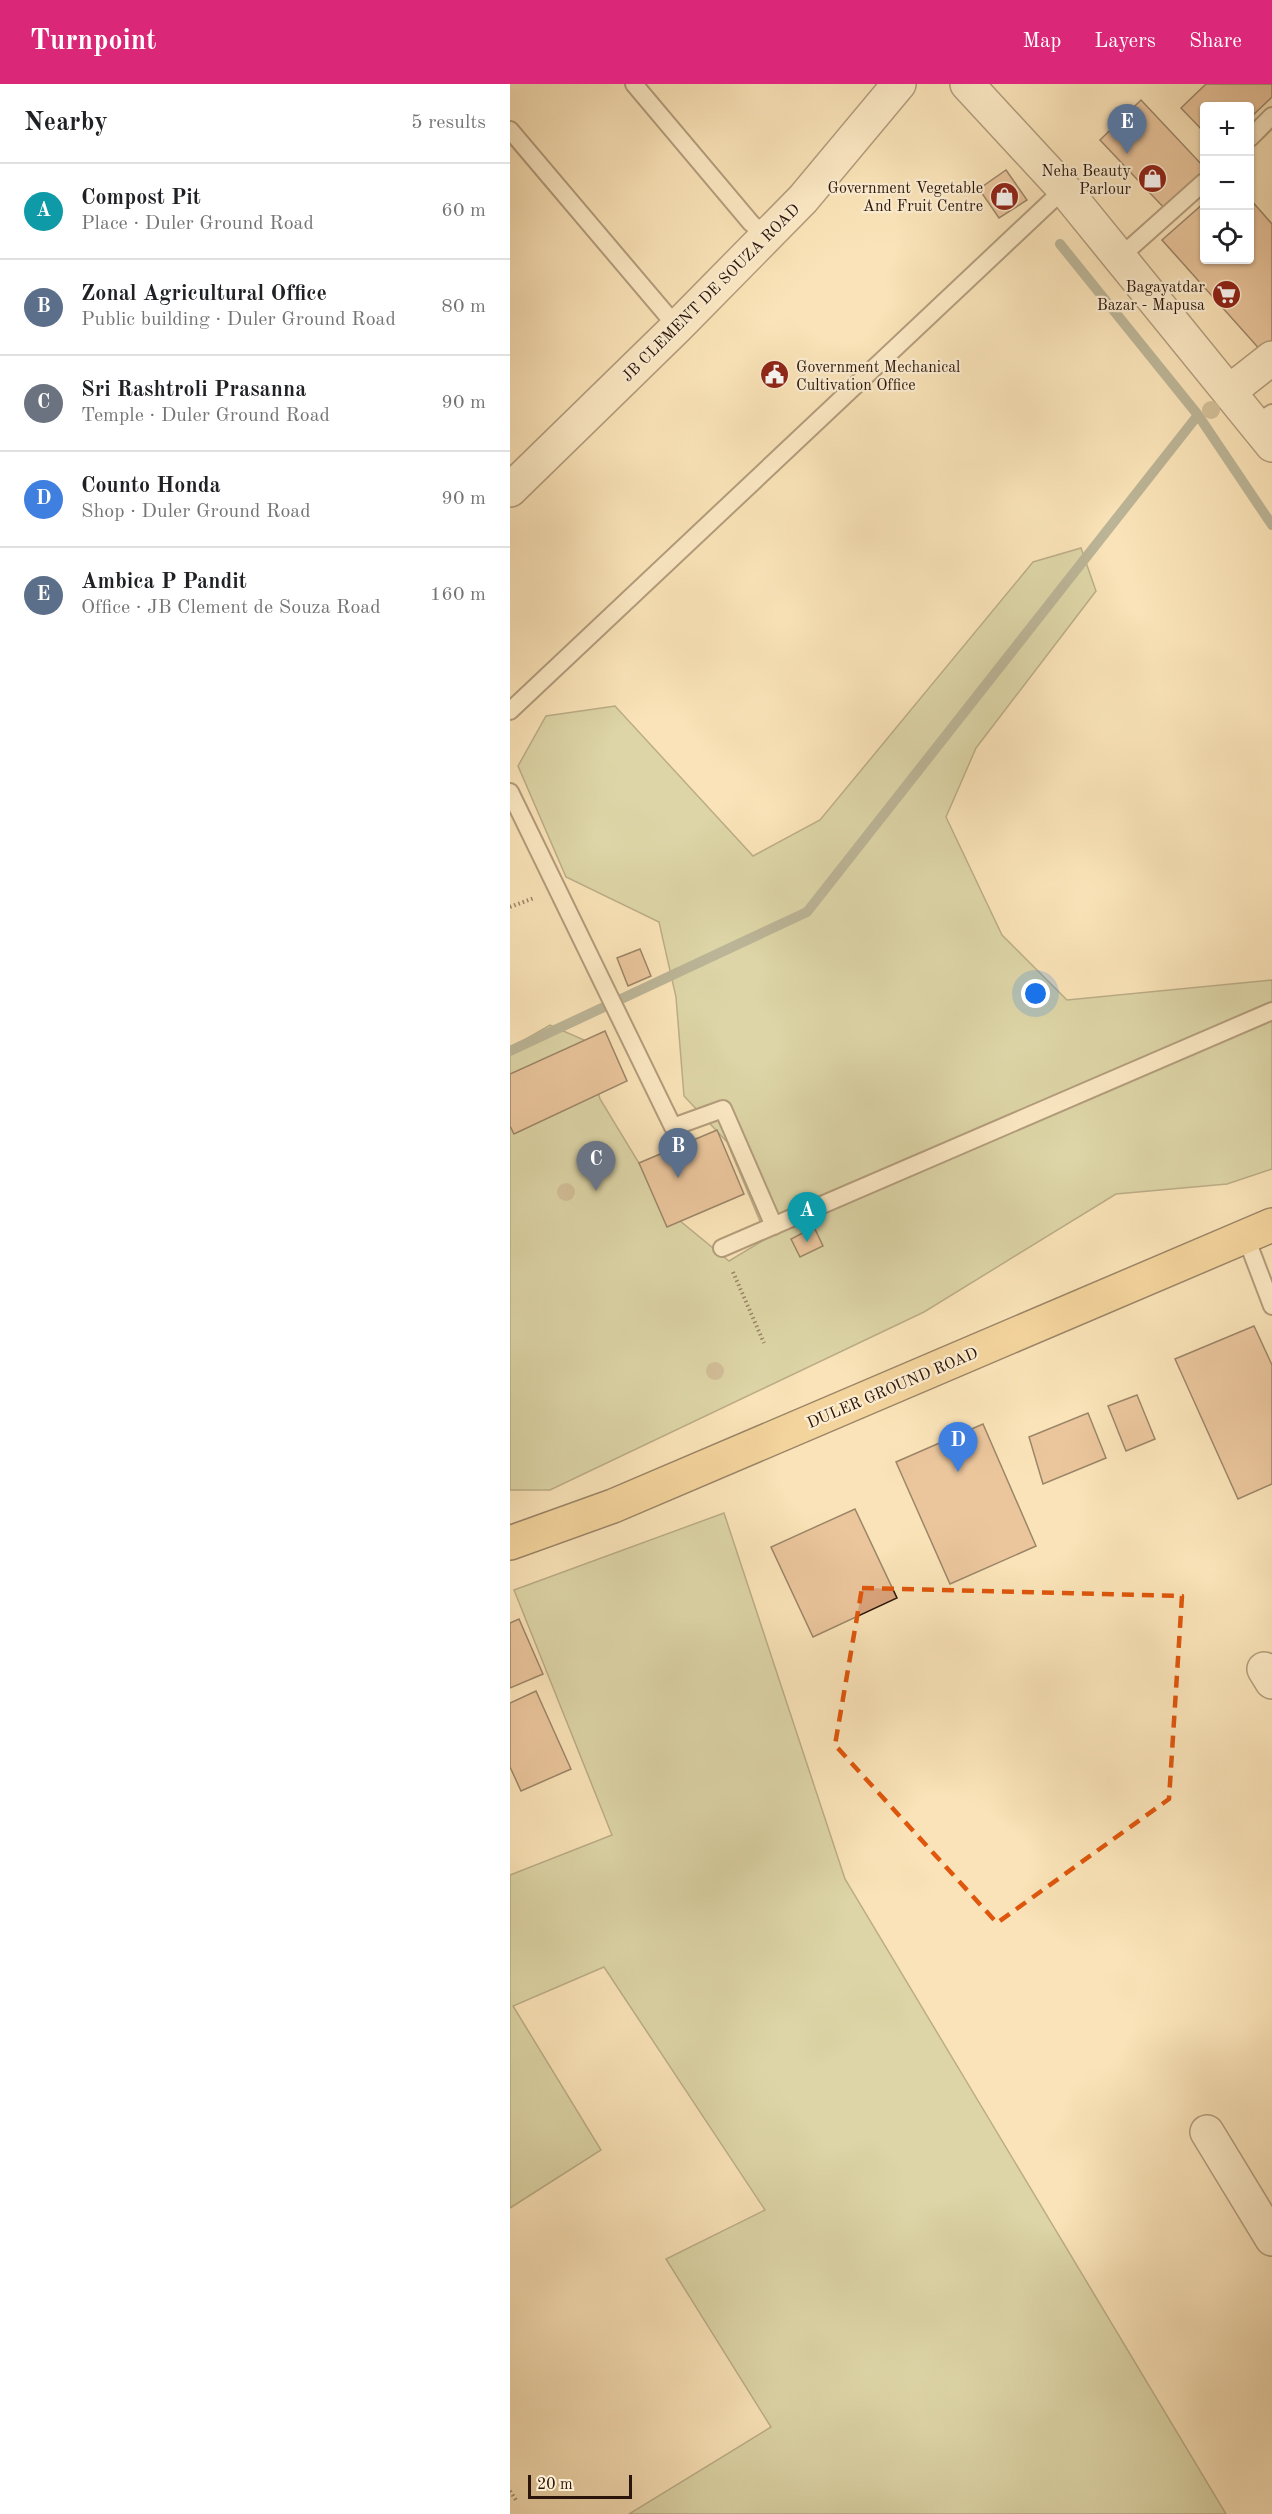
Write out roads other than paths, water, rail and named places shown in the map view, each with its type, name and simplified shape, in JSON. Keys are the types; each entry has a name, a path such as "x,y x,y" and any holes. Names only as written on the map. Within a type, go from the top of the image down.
{"main road":[{"name":"DULER GROUND ROAD","path":"510,1543 614,1506 1259,1230"}],"street":[{"name":"JB CLEMENT DE SOUZA ROAD","path":"510,490 677,327 803,199 899,84"},
{"path":"967,84 1064,189 1230,391 1267,427"},
{"path":"1230,391 1272,358"},
{"path":"1207,2132 1272,2239"}],"lane":[{"path":"634,84 751,223 766,236"},
{"path":"1254,134 1272,116"},
{"path":"510,130 677,327"},
{"path":"1120,257 1200,186"},
{"path":"510,711 1064,189"},
{"path":"510,792 674,1127 723,1109 774,1226"},
{"path":"722,1248 1272,1011"},
{"path":"1259,1230 1272,1306"}],"waterway":[{"path":"1060,244 1198,415"},
{"path":"510,1051 807,912 1198,415 1272,525"}],"place":[{"name":"Ambica P Pandit","path":"1127,154"},
{"name":"Neha Beauty Parlour","path":"1152,179"},
{"name":"Government Vegetable And Fruit Centre","path":"1004,196"},
{"name":"Bagayatdar Bazar - Mapusa","path":"1226,295"},
{"name":"Government Mechanical Cultivation Office","path":"775,375"},
{"name":"Zonal Agricultural Office","path":"678,1178"},
{"name":"Sri Rashtroli Prasanna","path":"596,1191"},
{"name":"Compost Pit","path":"807,1242"},
{"name":"Counto Honda","path":"958,1472"}]}
